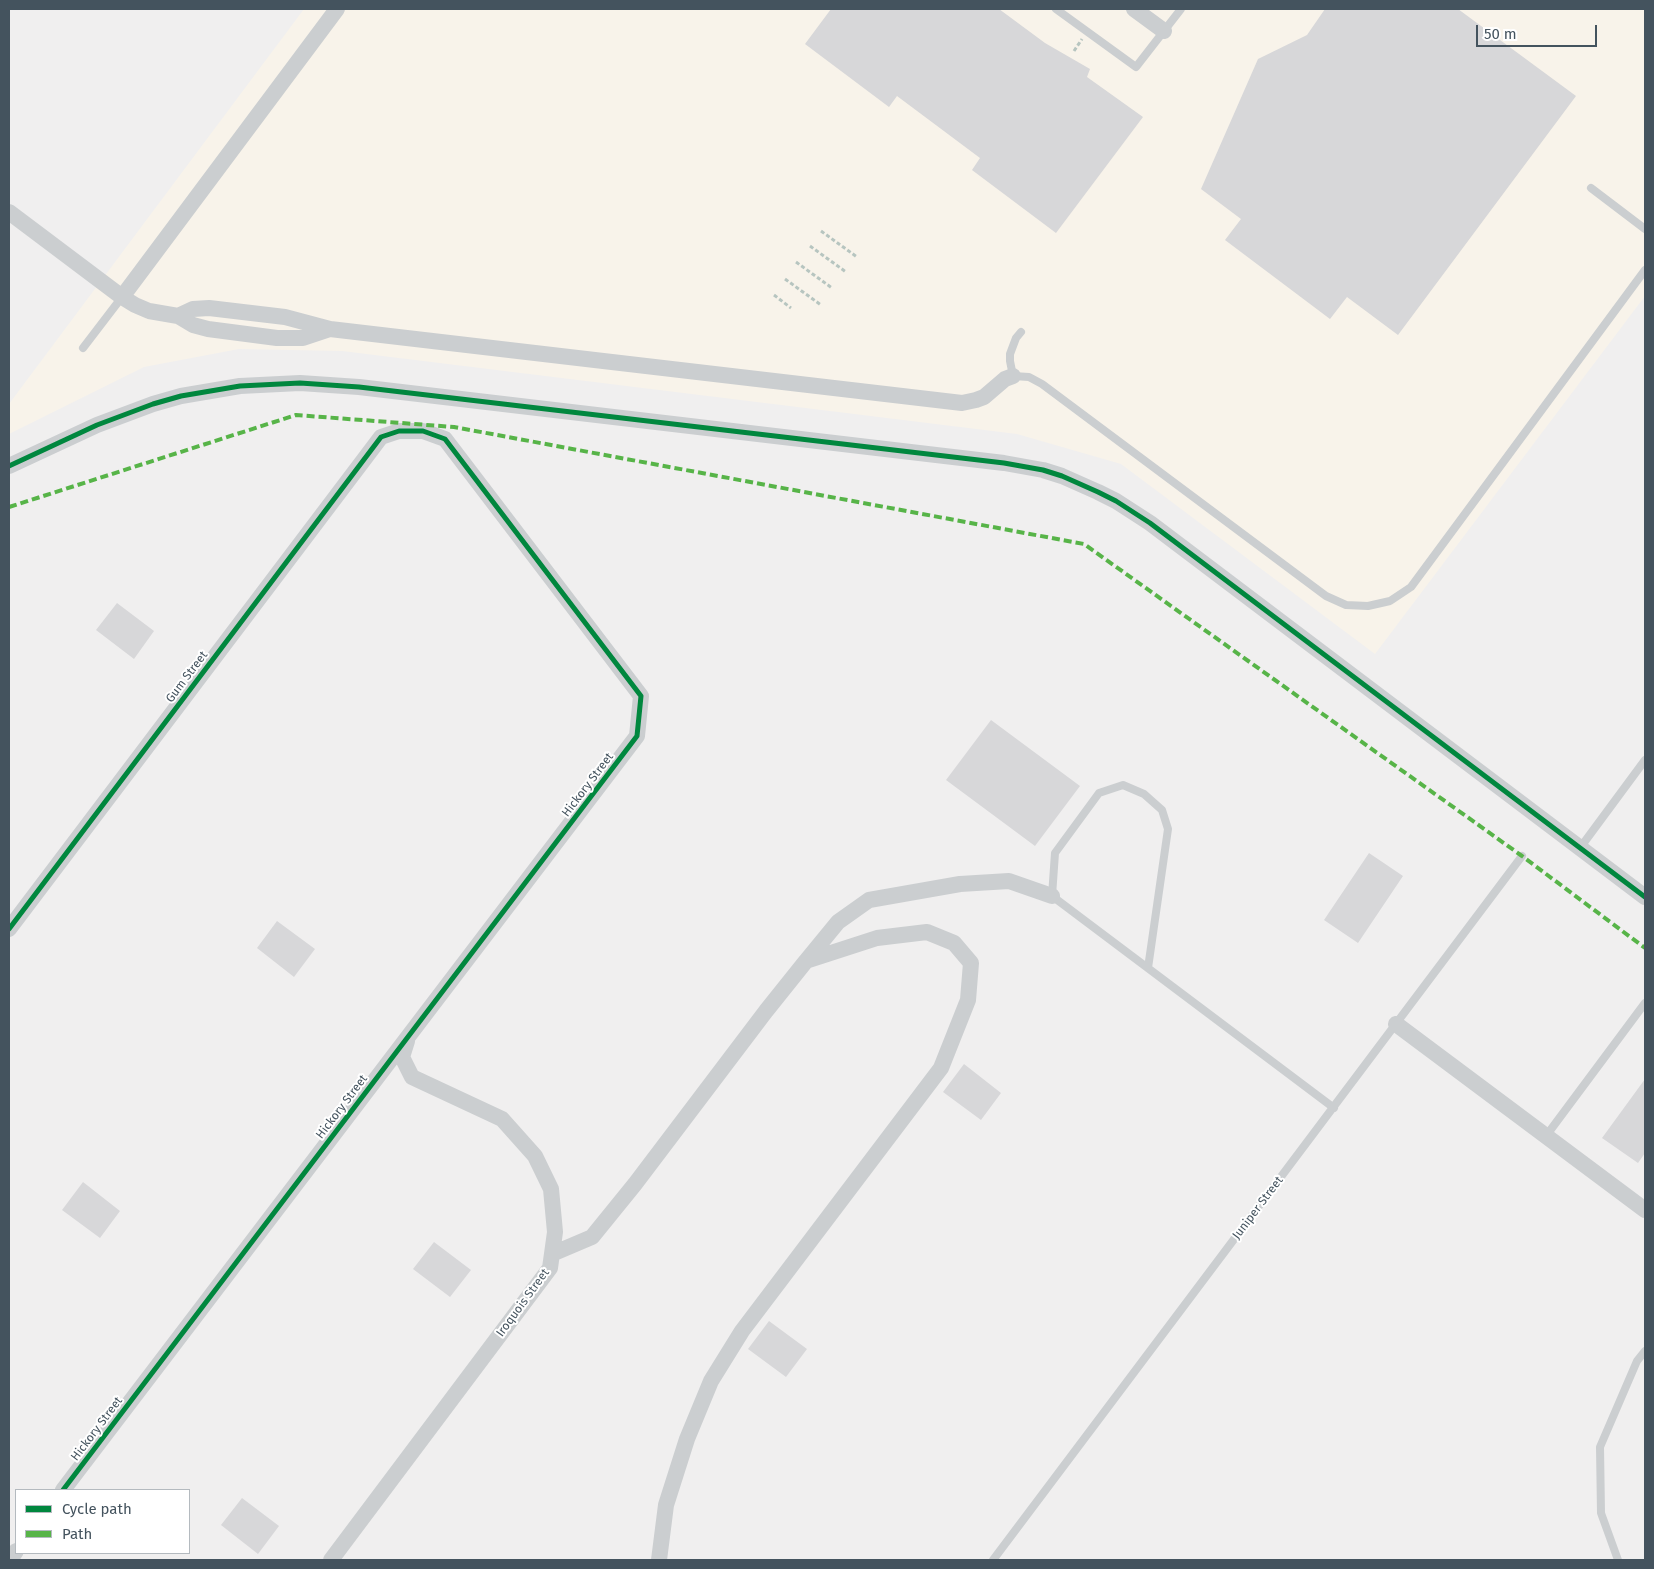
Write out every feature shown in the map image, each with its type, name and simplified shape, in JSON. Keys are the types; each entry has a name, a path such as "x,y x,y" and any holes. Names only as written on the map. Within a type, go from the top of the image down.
{"street":[{"path":"122,297 337,9"},
{"path":"1134,9 1164,31"},
{"path":"9,212 122,297 149,310 178,316 193,325 208,329 277,338 303,338 330,329 962,402 976,400 984,396 1005,379 1013,376"},
{"path":"9,466 97,425 153,404 210,390 240,386 300,383 379,389 1004,462 1043,470 1098,492 1150,523 1645,897"},
{"name":"Hickory Street","path":"64,1489 637,736 641,696 445,439 423,431 400,431 381,437"},
{"name":"Gum Street","path":"9,928 381,437"},
{"path":"552,1254 592,1237 635,1184 766,1011 838,922 869,900 960,884 1008,881 1052,896"},
{"path":"659,1560 666,1505 687,1439 711,1381 742,1331 941,1068 968,1000 971,963 954,943 927,932 877,938 806,960"},
{"path":"1396,1024 1645,1210"},
{"name":"Iroquois Street","path":"331,1560 550,1268 556,1232 551,1189 535,1156 502,1119 412,1077 402,1057 407,1038"}],"lane":[{"path":"1056,9 1136,67 1182,9"},
{"path":"1591,188 1645,230"},
{"path":"1021,332 1016,338 1010,354 1013,376 1022,375 1036,380 1326,596 1346,605 1379,605 1401,594 1419,577 1645,270"},
{"path":"84,348 122,297"},
{"path":"1580,848 1645,760"},
{"path":"1636,773 1645,774"},
{"path":"1148,968 1168,829 1162,810 1144,794 1123,785 1099,793 1056,853 1052,896 1334,1108"},
{"name":"Juniper Street","path":"993,1560 1522,856"},
{"path":"1546,1136 1645,1003"},
{"path":"1618,1560 1601,1512 1600,1447 1637,1361 1645,1351"}],"path":[{"path":"821,230 857,257"},
{"path":"810,246 846,272"},
{"path":"796,262 832,288"},
{"path":"785,278 821,305"},
{"path":"774,295 791,308"}],"shaded area":[{"path":"304,9 1645,9 1645,296 1375,654 1121,464 1017,434 342,351 239,349 144,367 9,434 9,404"}],"building":[{"path":"831,9 999,9 1045,43 1090,69 1087,77 1143,117 1056,233 972,170 980,158 897,96 889,107 805,44"},
{"path":"1325,9 1458,9 1576,96 1398,335 1347,297 1330,319 1225,240 1241,219 1201,189 1258,59 1307,35"},
{"path":"117,603 154,631 134,659 96,630"},
{"path":"991,720 1080,786 1035,846 946,780"},
{"path":"1369,853 1403,876 1358,943 1324,920"},
{"path":"277,921 315,949 294,977 257,948"},
{"path":"964,1064 1001,1093 981,1120 943,1092"},
{"path":"1645,1079 1645,1153 1638,1163 1602,1138"},
{"path":"83,1182 120,1211 100,1238 62,1210"},
{"path":"434,1242 471,1270 450,1297 413,1269"},
{"path":"769,1321 807,1349 786,1377 748,1349"},
{"path":"242,1498 279,1526 258,1554 221,1525"}],"marked path":[{"path":"9,507 296,415 454,427 1084,544 1522,856 1645,948"}],"cycle path":[{"path":"9,466 97,425 153,404 181,396 240,386 300,383 359,387 1004,463 1043,470 1098,492 1150,523 1645,897"},
{"path":"9,929 381,437 399,431 423,431 445,439 641,696 637,736 64,1489"}]}
